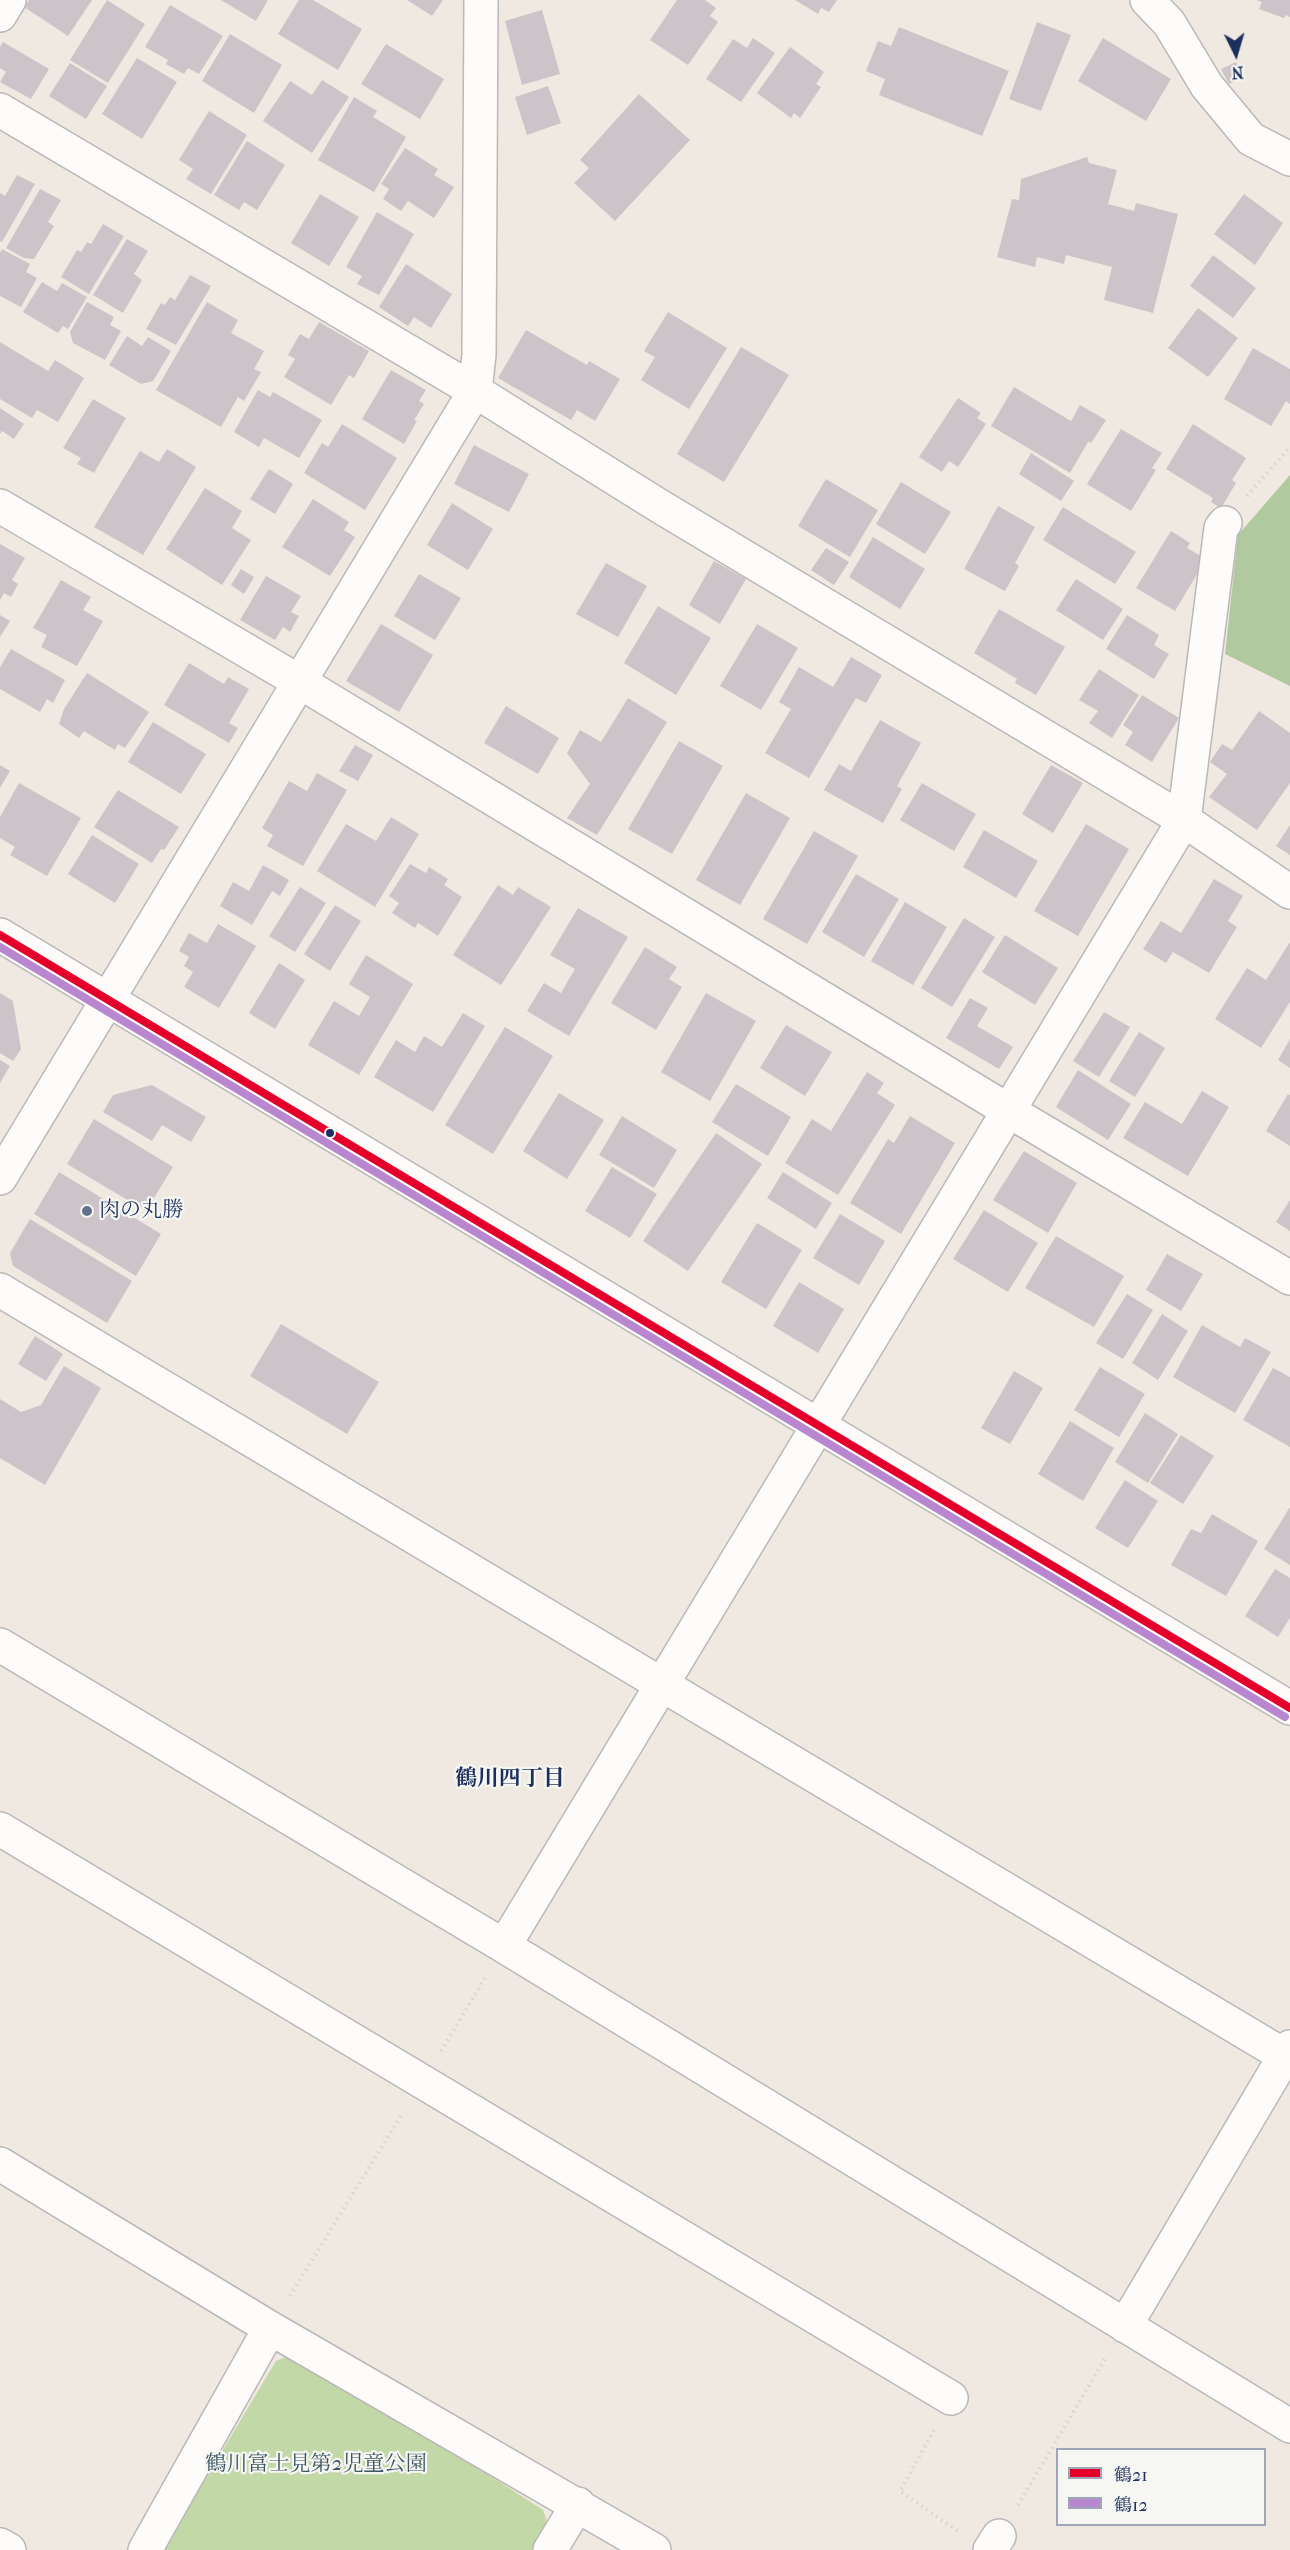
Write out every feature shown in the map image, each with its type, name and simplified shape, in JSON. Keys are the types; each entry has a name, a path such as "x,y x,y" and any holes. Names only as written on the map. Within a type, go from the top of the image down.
{"street":[{"path":"0,15 9,0"},
{"path":"0,1178 475,391 479,355 482,0"},
{"path":"1147,0 1169,23 1207,86 1251,139 1290,159"},
{"path":"0,110 475,391 661,507 1184,820 1290,892"},
{"path":"0,506 300,682 1009,1111 1290,1278"},
{"path":"504,1946 1184,820 1221,528 1224,523"},
{"path":"0,934 1290,1708"},
{"path":"0,1290 1288,2054 1125,2326"},
{"path":"0,1645 504,1946 1290,2426"},
{"path":"0,1829 951,2398"},
{"path":"0,2164 270,2328 654,2550"},
{"path":"145,2550 270,2328"},
{"path":"550,2550 578,2504"},
{"path":"0,2545 9,2550"}],"path":[{"path":"1224,523 1290,447"},
{"path":"270,2328 504,1946"},
{"path":"951,2398 900,2491 985,2541 1125,2326"}],"green space":[{"path":"1290,475 1290,686 1225,654 1238,535"},
{"name":"鶴川富士見第2児童公園","path":"298,2352 543,2510 550,2530 538,2550 163,2550 276,2361"}],"building":[{"path":"29,0 92,0 68,36 24,7"},
{"path":"107,0 145,24 108,83 70,60"},
{"path":"221,0 268,0 256,21"},
{"path":"299,0 313,0 362,29 338,70 278,34"},
{"path":"407,0 443,0 432,16"},
{"path":"677,0 705,0 716,8 710,16 718,22 688,65 650,40"},
{"path":"795,0 837,0 829,12 821,8 818,14"},
{"path":"1256,0 1290,0 1290,17 1286,15 1284,18 1259,9 1262,2"},
{"path":"170,5 223,36 199,74 188,68 184,74 166,64 168,60 145,47"},
{"path":"542,10 560,74 522,85 505,21"},
{"path":"1037,22 1071,35 1041,111 1009,99"},
{"path":"899,27 1009,71 982,136 879,95 885,79 866,71 878,41 891,46"},
{"path":"230,34 282,65 254,113 202,81"},
{"path":"753,38 775,53 741,102 706,79 733,39 747,48"},
{"path":"1103,38 1171,79 1146,121 1078,81"},
{"path":"3,42 49,69 31,99 0,82 6,72 0,68 0,47"},
{"path":"386,44 444,79 420,119 361,84"},
{"path":"790,47 824,72 816,84 821,87 800,118 794,113 791,118 757,93"},
{"path":"137,58 177,82 142,139 102,114"},
{"path":"1236,62 1243,77 1229,84 1221,69"},
{"path":"70,63 107,86 86,119 49,96"},
{"path":"322,80 349,97 312,153 263,121 290,81 312,95"},
{"path":"548,86 561,123 527,135 515,97"},
{"path":"639,94 690,140 615,221 574,183 589,168 580,160"},
{"path":"354,97 377,111 373,117 406,137 374,192 318,160"},
{"path":"209,111 247,135 211,194 186,179 193,169 179,160"},
{"path":"247,141 285,165 257,210 244,202 239,210 214,195"},
{"path":"405,148 438,169 434,175 454,187 434,218 408,201 401,211 383,199 389,189 381,184"},
{"path":"1087,157 1089,163 1117,170 1108,204 1134,211 1136,203 1178,214 1153,313 1104,300 1112,267 1066,255 1064,264 1037,257 1035,267 997,257 1012,199 1019,200 1021,179"},
{"path":"17,175 35,184 2,242 0,241 0,193 5,196"},
{"path":"40,189 61,200 48,222 54,226 34,259 24,258 6,248"},
{"path":"320,194 359,217 329,266 291,243"},
{"path":"1244,194 1283,223 1255,265 1214,234"},
{"path":"377,212 414,234 379,295 357,284 362,276 346,267"},
{"path":"103,224 124,236 89,294 61,277 77,250 81,252 87,242 91,244"},
{"path":"127,239 148,251 134,274 142,280 123,313 93,295"},
{"path":"2,249 30,264 26,272 37,278 21,307 0,296 0,253"},
{"path":"1213,255 1256,288 1233,318 1190,286"},
{"path":"406,264 452,294 431,328 414,317 408,326 379,307"},
{"path":"190,275 211,286 176,345 146,329 161,303 165,305 170,297 175,300"},
{"path":"42,282 57,291 62,283 87,297 68,329 63,326 58,333 23,312"},
{"path":"87,302 114,317 110,325 121,331 105,360 73,343 70,332"},
{"path":"207,302 238,320 231,333 264,351 254,369 261,372 244,401 238,397 221,427 156,390"},
{"path":"1198,308 1238,338 1208,377 1168,348"},
{"path":"668,312 727,348 689,409 641,380 655,357 644,351"},
{"path":"319,322 369,351 354,378 349,375 331,405 284,377 295,359 288,355 300,334 309,339"},
{"path":"526,330 587,365 589,361 620,379 595,421 577,410 571,420 498,378"},
{"path":"127,336 142,346 148,337 171,351 153,381 141,384 109,365"},
{"path":"0,342 48,371 55,360 84,378 58,422 37,410 32,418 0,399"},
{"path":"741,347 789,375 724,482 677,454"},
{"path":"1253,348 1290,369 1290,404 1286,401 1271,426 1224,399"},
{"path":"391,370 426,390 419,401 424,404 404,444 362,419"},
{"path":"1014,387 1071,421 1080,405 1106,420 1091,443 1088,442 1070,473 991,426"},
{"path":"258,390 270,397 273,392 322,420 299,458 264,438 259,447 234,432"},
{"path":"958,398 981,413 977,418 986,424 958,467 949,461 942,472 919,457"},
{"path":"93,399 126,418 94,473 77,464 81,458 63,448"},
{"path":"0,408 24,424 14,439 2,431 0,434"},
{"path":"342,424 397,458 365,510 304,473 322,443 328,447"},
{"path":"1193,424 1246,458 1232,480 1236,483 1221,508 1211,502 1213,498 1166,469"},
{"path":"1121,429 1162,453 1152,468 1156,470 1131,511 1087,484"},
{"path":"474,445 529,474 509,512 454,484"},
{"path":"167,449 196,467 143,555 94,527 140,451 159,462"},
{"path":"1031,453 1074,481 1061,501 1019,474"},
{"path":"269,469 293,484 275,514 250,499"},
{"path":"826,479 878,510 850,557 798,526"},
{"path":"901,482 951,512 925,554 876,524"},
{"path":"205,488 242,511 232,528 251,540 222,585 166,549"},
{"path":"313,499 349,522 344,530 355,537 330,576 282,547"},
{"path":"452,503 493,529 468,570 427,545"},
{"path":"998,506 1035,527 1015,563 1019,566 1005,591 964,569"},
{"path":"1063,507 1136,552 1115,584 1043,540"},
{"path":"1171,531 1190,543 1187,548 1206,559 1175,611 1136,588"},
{"path":"873,537 925,569 900,609 849,577"},
{"path":"0,544 25,558 12,580 18,584 11,597 4,593 0,600"},
{"path":"826,548 849,562 834,585 811,570"},
{"path":"714,561 746,579 720,624 689,605"},
{"path":"606,563 647,586 618,637 576,614"},
{"path":"241,569 254,577 244,594 231,585"},
{"path":"419,574 461,598 435,640 394,616"},
{"path":"266,576 301,596 291,612 299,616 290,632 283,627 275,640 240,620"},
{"path":"1076,579 1123,609 1103,640 1056,610"},
{"path":"61,580 91,597 83,610 103,621 77,666 41,647 47,635 33,628"},
{"path":"658,606 711,638 676,695 624,663"},
{"path":"999,609 1065,647 1036,695 1015,683 1017,679 974,653"},
{"path":"0,615 10,621 0,637"},
{"path":"1127,615 1159,635 1154,645 1169,654 1154,679 1106,649"},
{"path":"381,624 433,655 399,712 346,681"},
{"path":"757,624 798,648 761,710 720,686"},
{"path":"11,649 65,680 53,703 47,699 40,712 0,689 0,667"},
{"path":"851,657 882,675 866,703 856,698 809,778 765,753 791,709 779,702 799,667 833,687"},
{"path":"189,663 224,684 228,677 249,689 229,723 238,728 229,743 164,705"},
{"path":"1099,669 1139,695 1112,738 1089,723 1098,711 1079,700"},
{"path":"87,673 149,712 125,748 118,744 115,750 84,731 79,738 59,724 64,709"},
{"path":"1142,695 1179,718 1152,762 1125,745 1133,732 1123,725"},
{"path":"628,698 667,722 597,835 567,818 590,784 567,753 580,730 601,742"},
{"path":"506,706 559,738 538,774 484,743"},
{"path":"1259,711 1290,733 1290,783 1257,830 1209,797 1227,774 1210,762 1222,744 1232,750"},
{"path":"880,720 921,743 897,786 902,789 883,823 824,790 839,764 851,771"},
{"path":"153,722 206,754 181,794 128,762"},
{"path":"679,741 723,766 672,854 628,829"},
{"path":"355,745 373,755 358,781 339,771"},
{"path":"0,765 10,771 0,788"},
{"path":"1051,765 1083,783 1053,833 1022,814"},
{"path":"317,773 347,790 303,866 267,846 273,835 262,828 289,781 307,791"},
{"path":"19,783 81,818 47,876 10,855 15,847 0,838 0,817"},
{"path":"922,783 976,814 954,851 900,820"},
{"path":"118,790 179,827 164,850 161,849 152,863 94,827"},
{"path":"746,793 790,818 740,905 696,880"},
{"path":"391,817 419,834 375,907 317,871 346,824 376,841"},
{"path":"1086,824 1129,849 1078,936 1034,911"},
{"path":"1290,825 1290,855 1276,846"},
{"path":"984,830 1038,861 1016,898 963,867"},
{"path":"814,831 858,856 807,944 763,919"},
{"path":"92,835 139,864 115,903 68,874"},
{"path":"410,864 426,873 429,867 448,879 444,885 462,897 438,936 418,923 415,928 392,913 399,903 389,896"},
{"path":"263,865 289,880 280,896 272,891 252,925 220,906 233,882 249,891"},
{"path":"856,874 899,899 864,957 822,932"},
{"path":"1214,879 1243,896 1228,921 1237,927 1209,973 1173,952 1166,963 1143,949 1161,921 1181,933"},
{"path":"498,885 513,895 518,887 551,907 501,985 453,955"},
{"path":"300,887 326,903 295,952 269,936"},
{"path":"905,902 947,927 913,985 871,961"},
{"path":"335,905 361,921 330,971 304,954"},
{"path":"578,908 628,937 569,1036 527,1011 544,983 561,993 575,969 550,955"},
{"path":"964,918 995,937 952,1007 921,988"},
{"path":"218,924 256,946 219,1008 184,987 193,972 184,966 189,957 179,951 189,933 207,943"},
{"path":"1005,935 1058,968 1035,1005 982,972"},
{"path":"1290,942 1290,1002 1261,1048 1215,1019 1247,968 1266,980"},
{"path":"645,947 677,967 669,979 682,987 656,1030 611,1003"},
{"path":"366,955 413,984 359,1075 308,1045 334,1001 359,1016 370,997 349,984"},
{"path":"279,963 305,980 275,1029 249,1013"},
{"path":"0,993 13,1001 21,1049 13,1061 0,1053"},
{"path":"706,993 756,1021 710,1101 661,1072"},
{"path":"970,998 988,1008 977,1026 1013,1047 999,1069 946,1038"},
{"path":"1104,1012 1130,1027 1099,1077 1073,1061"},
{"path":"463,1013 485,1026 433,1112 374,1077 396,1040 415,1052 424,1036 442,1047"},
{"path":"786,1025 832,1052 805,1096 760,1068"},
{"path":"505,1027 553,1056 493,1154 445,1125"},
{"path":"1139,1032 1165,1048 1135,1097 1109,1081"},
{"path":"1290,1039 1290,1068 1278,1060"},
{"path":"0,1060 10,1066 0,1083"},
{"path":"1078,1070 1131,1104 1108,1140 1056,1107"},
{"path":"867,1072 884,1083 877,1093 895,1105 838,1195 785,1163 812,1119 831,1131"},
{"path":"736,1084 791,1117 768,1156 712,1122"},
{"path":"152,1085 206,1117 191,1142 162,1125 152,1141 103,1112 113,1095"},
{"path":"1202,1091 1229,1107 1188,1176 1123,1138 1145,1102 1182,1124"},
{"path":"559,1093 604,1120 567,1179 523,1151"},
{"path":"1288,1094 1290,1095 1290,1146 1266,1131"},
{"path":"622,1116 677,1150 654,1188 599,1155"},
{"path":"910,1116 955,1143 901,1234 850,1203 888,1139 894,1143"},
{"path":"94,1119 173,1167 146,1211 67,1164"},
{"path":"716,1133 762,1164 688,1271 643,1241"},
{"path":"1024,1151 1077,1183 1048,1233 993,1200"},
{"path":"612,1167 657,1194 630,1238 585,1211"},
{"path":"59,1172 161,1234 136,1276 34,1214"},
{"path":"783,1172 832,1203 816,1229 767,1198"},
{"path":"1290,1200 1290,1231 1276,1222"},
{"path":"984,1210 1038,1243 1008,1292 953,1259"},
{"path":"840,1214 885,1241 859,1285 813,1258"},
{"path":"30,1219 132,1281 107,1323 13,1266 10,1253"},
{"path":"757,1223 802,1250 766,1309 721,1282"},
{"path":"1056,1236 1124,1276 1094,1327 1025,1288"},
{"path":"1167,1254 1203,1274 1181,1311 1146,1290"},
{"path":"799,1282 844,1309 818,1353 773,1326"},
{"path":"1127,1294 1153,1310 1123,1359 1096,1343"},
{"path":"1162,1314 1188,1331 1158,1380 1132,1363"},
{"path":"281,1324 379,1382 347,1434 250,1376"},
{"path":"1202,1325 1240,1347 1245,1338 1271,1352 1235,1413 1173,1377"},
{"path":"35,1336 63,1354 46,1381 18,1364"},
{"path":"64,1366 101,1388 45,1485 0,1458 0,1399 21,1412 41,1405"},
{"path":"1100,1367 1145,1394 1119,1437 1074,1410"},
{"path":"1273,1368 1290,1377 1290,1447 1243,1420"},
{"path":"1014,1371 1043,1388 1010,1444 981,1428"},
{"path":"1145,1413 1178,1434 1148,1483 1115,1462"},
{"path":"1070,1421 1114,1448 1083,1501 1038,1474"},
{"path":"1181,1435 1214,1456 1183,1504 1150,1483"},
{"path":"1125,1480 1158,1501 1128,1548 1095,1528"},
{"path":"1290,1507 1290,1565 1264,1549"},
{"path":"1212,1514 1258,1541 1226,1596 1171,1565 1191,1529 1201,1533"},
{"path":"1275,1569 1290,1578 1290,1618 1278,1637 1245,1616"}],"transit line":[{"name":"鶴21","path":"0,935 1290,1708"},
{"name":"鶴12","path":"0,947 1285,1717"}],"place":[{"name":"肉の丸勝","path":"87,1211"}],"district":[{"name":"鶴川四丁目","path":"510,1780"}]}
